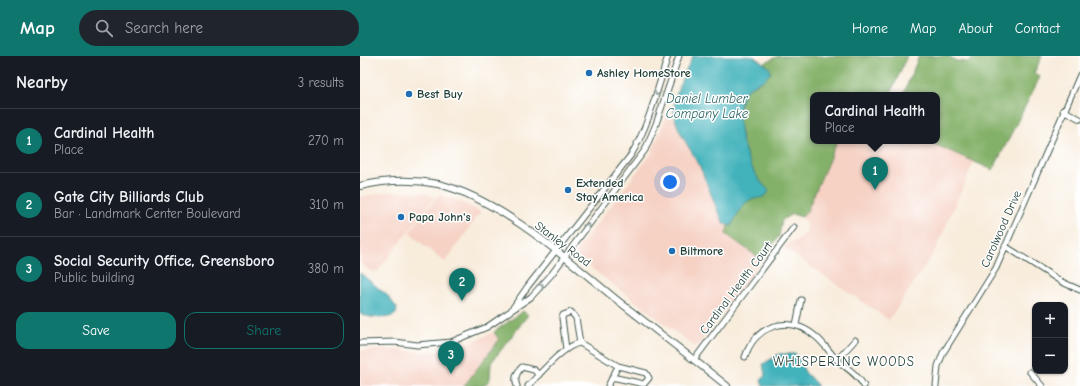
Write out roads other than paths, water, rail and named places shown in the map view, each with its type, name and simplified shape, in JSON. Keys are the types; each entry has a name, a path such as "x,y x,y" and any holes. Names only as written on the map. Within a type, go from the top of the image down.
{"street":[{"path":"512,309 555,251 627,160 641,139 668,56"},
{"path":"360,343 395,342 417,345 451,342 487,327 531,297 564,257 645,150 656,124 679,56"},
{"name":"Carolwood Drive","path":"936,386 938,366 943,353 996,268 1004,246 1080,75"},
{"path":"1064,110 1080,119"},
{"name":"Stanley Road","path":"360,186 396,181 439,185 481,201 504,213 564,257 727,386"},
{"name":"Cardinal Health Court","path":"694,360 794,228"},
{"path":"1004,246 1062,282 1080,290"},
{"path":"796,326 800,300"},
{"path":"566,349 562,318 564,314 571,312 576,318 580,343"},
{"path":"745,357 748,346 755,337 762,332 783,325 796,326 815,336 837,360 860,378 864,386"},
{"path":"837,360 854,340"},
{"path":"528,386 566,349 580,343 618,366 646,373 649,378 647,382 637,383 612,377"},
{"path":"608,386 618,366"},
{"path":"516,386 518,371 522,368 534,370 539,375"},
{"path":"1030,372 1042,386"}],"water":[{"name":"Daniel Lumber Company Lake","path":"693,56 753,56 769,67 771,72 765,79 747,90 744,94 740,104 739,117 743,145 748,159 761,183 769,190 763,197 745,203 731,226 724,224 697,160 680,131 675,116 674,108 676,95"},
{"path":"360,273 387,295 397,308 396,314 389,317 378,318 360,314"},
{"path":"779,354 796,354 805,372 818,386 763,386 761,381 765,375 763,364"}],"place":[{"name":"Ashley HomeStore","path":"589,73"},
{"name":"Best Buy","path":"409,94"},
{"name":"Extended Stay America","path":"568,190"},
{"name":"Cardinal Health","path":"875,190"},
{"name":"Papa John's","path":"401,217"},
{"name":"Biltmore","path":"672,251"},
{"name":"Gate City Billiards Club","path":"462,301"},
{"name":"Social Security Office, Greensboro","path":"451,374"}],"district":[{"name":"WHISPERING WOODS","path":"844,361"}]}
